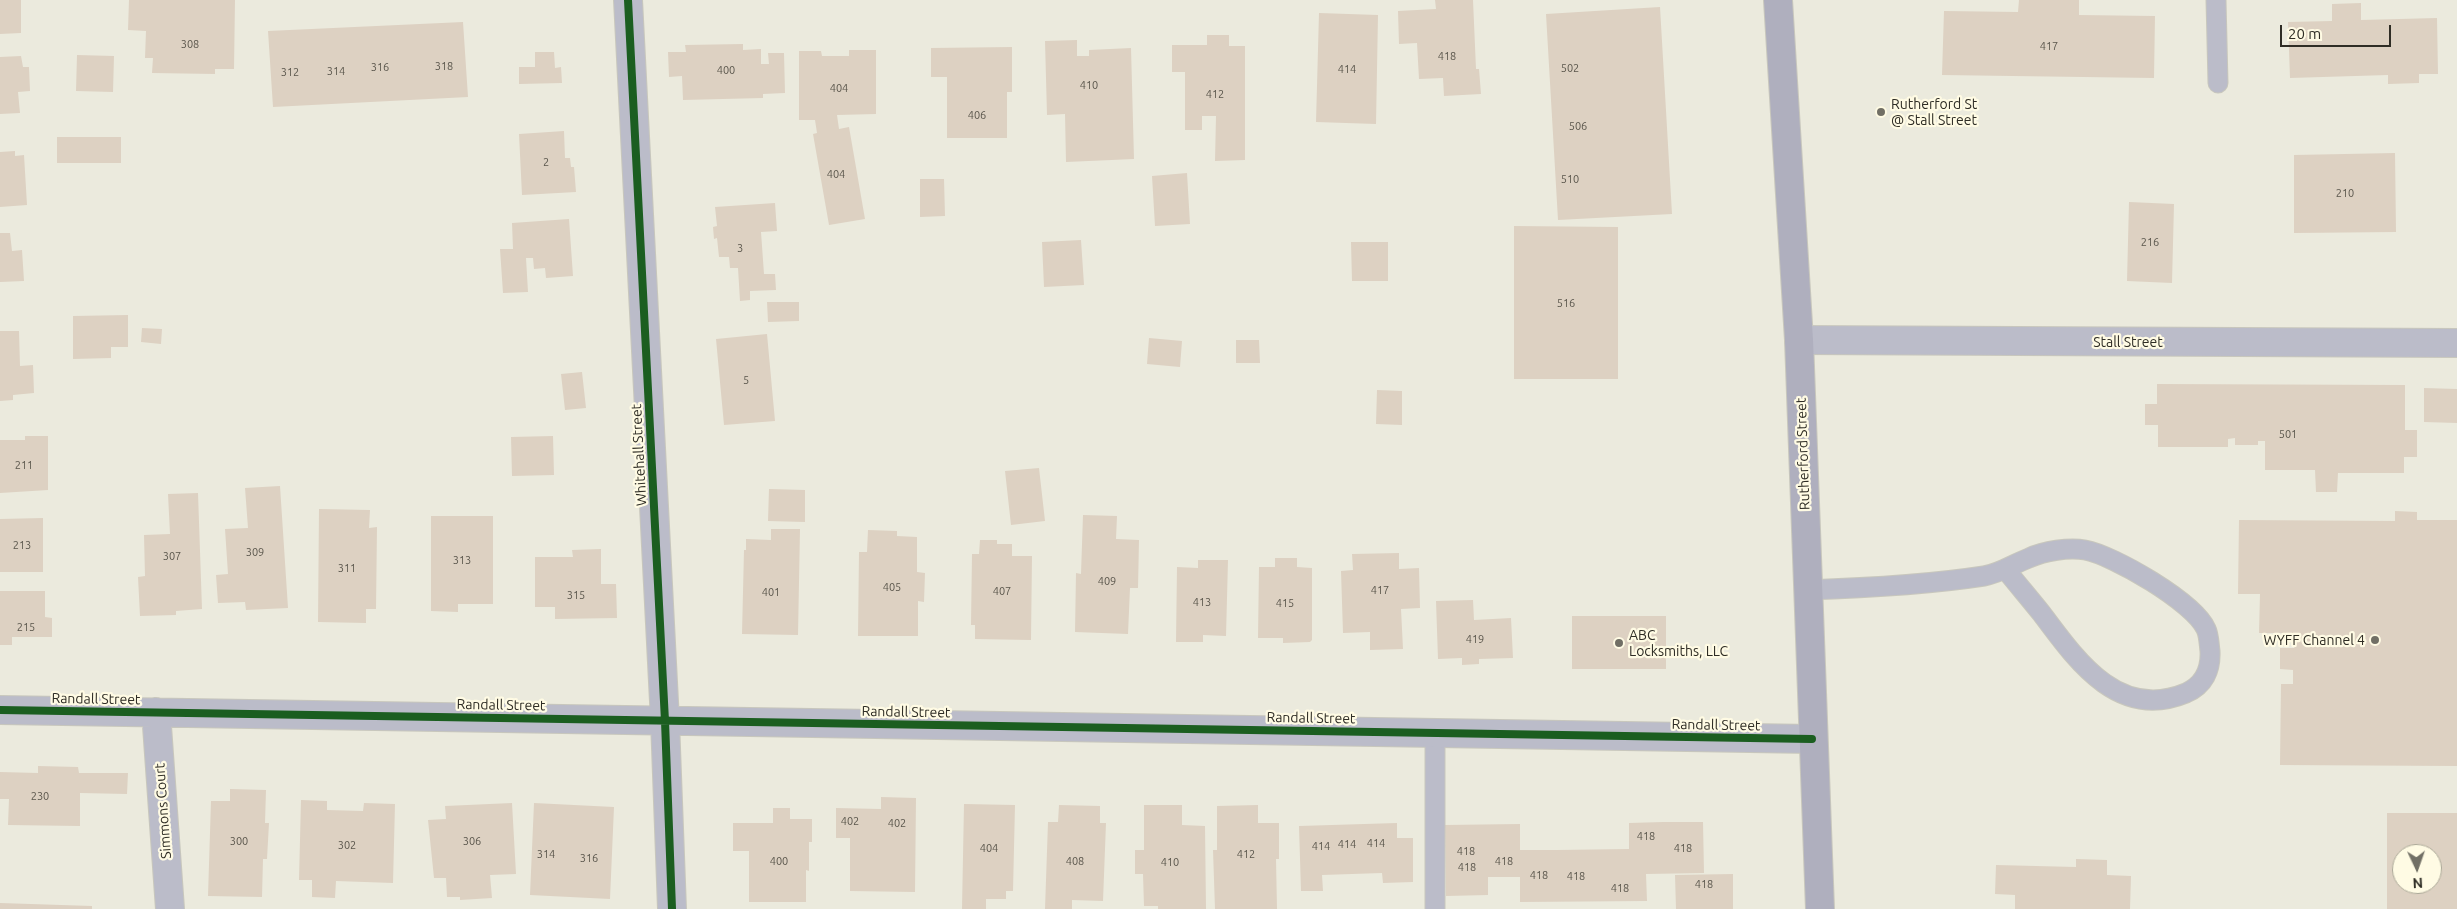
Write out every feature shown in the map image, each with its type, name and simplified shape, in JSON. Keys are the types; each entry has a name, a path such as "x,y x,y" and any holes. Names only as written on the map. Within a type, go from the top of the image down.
{"highway":[{"name":"Rutherford Street","path":"1778,0 1799,340 1812,739 1820,909"}],"street":[{"name":"Whitehall Street","path":"628,0 665,721 672,909"},
{"name":"Stall Street","path":"1799,340 2457,343"},
{"name":"Randall Street","path":"0,710 1812,739"},
{"name":"Simmons Court","path":"156,712 170,909"}],"lane":[{"path":"2216,0 2218,84"},
{"path":"1807,590 1874,588 1985,576 2006,570 2030,557 2054,551 2084,549 2112,559 2164,589 2194,613 2206,629 2209,643 2211,662 2206,677 2195,689 2171,699 2155,701 2131,698 2113,690 2089,672 2006,570"},
{"path":"1435,733 1435,909"}],"building":[{"path":"0,0 21,0 21,33 0,34"},
{"path":"129,0 235,0 234,69 215,69 215,74 152,73 153,58 145,58 146,31 128,30"},
{"path":"1435,0 1473,0 1476,69 1479,69 1481,94 1444,96 1443,78 1419,79 1417,43 1399,44 1398,11 1436,9"},
{"path":"2019,0 2079,0 2079,15 2155,16 2154,78 1942,75 1944,11 2018,12"},
{"path":"2361,3 2361,20 2437,18 2438,74 2419,74 2419,83 2388,84 2388,75 2290,78 2288,22 2332,21 2332,4"},
{"path":"1660,7 1672,214 1558,220 1546,14"},
{"path":"1319,13 1378,15 1376,124 1316,122"},
{"path":"463,22 468,97 273,107 268,31"},
{"path":"1207,35 1229,35 1229,46 1245,46 1245,160 1215,161 1216,116 1202,116 1202,130 1185,130 1185,72 1172,72 1172,45 1207,45"},
{"path":"1077,40 1077,56 1089,56 1089,50 1131,48 1134,159 1066,162 1065,114 1047,115 1045,41"},
{"path":"743,44 743,50 761,49 761,64 769,64 768,53 784,53 785,93 763,94 763,98 683,100 682,76 669,77 668,52 686,52 685,45"},
{"path":"1012,47 1012,92 1007,92 1007,138 947,138 947,77 931,77 931,48"},
{"path":"849,50 876,50 876,114 837,115 839,129 849,127 865,219 829,225 813,134 817,133 815,120 799,120 799,51 821,51 822,56 849,56"},
{"path":"535,52 554,52 555,68 561,67 562,83 519,84 519,67 535,67"},
{"path":"77,55 114,56 113,92 76,91"},
{"path":"21,56 23,67 29,67 30,91 18,92 20,113 0,114 0,57"},
{"path":"564,131 565,158 570,158 571,167 574,167 576,192 522,195 519,134"},
{"path":"57,137 121,137 121,163 57,163"},
{"path":"15,151 15,156 24,155 27,205 0,207 0,152"},
{"path":"2395,153 2396,232 2294,233 2294,155"},
{"path":"1187,173 1190,224 1155,226 1152,176"},
{"path":"920,179 944,179 945,216 920,217"},
{"path":"2129,202 2174,204 2172,283 2127,281"},
{"path":"775,203 777,231 761,232 764,274 775,274 776,290 750,291 750,300 740,301 738,268 730,268 729,257 719,257 717,238 714,239 713,227 717,226 715,207"},
{"path":"569,219 573,276 546,278 545,268 534,269 533,258 526,258 528,292 503,293 500,249 513,249 512,223"},
{"path":"1514,226 1618,227 1618,379 1514,379"},
{"path":"0,233 10,233 12,251 22,250 24,281 0,282"},
{"path":"1081,240 1084,285 1044,287 1042,242"},
{"path":"1351,242 1388,242 1388,281 1352,281"},
{"path":"767,302 799,302 799,321 768,322"},
{"path":"128,315 128,347 111,347 111,358 73,359 73,316"},
{"path":"142,328 162,329 161,344 141,342"},
{"path":"0,331 19,331 20,366 33,365 34,393 13,395 13,400 0,401"},
{"path":"767,334 775,421 724,425 716,339"},
{"path":"1149,338 1182,341 1180,367 1147,364"},
{"path":"1236,340 1259,340 1260,363 1236,363"},
{"path":"582,372 586,408 565,410 561,374"},
{"path":"2157,384 2405,385 2405,430 2417,430 2417,457 2404,457 2404,473 2338,473 2337,492 2316,492 2315,470 2265,470 2265,441 2258,441 2258,445 2235,445 2235,438 2228,439 2228,447 2158,447 2158,425 2145,425 2145,404 2157,404"},
{"path":"2424,388 2457,389 2457,423 2424,422"},
{"path":"1377,390 1402,391 1402,425 1376,424"},
{"path":"25,436 48,436 48,490 0,493 0,440 25,440"},
{"path":"553,436 554,475 512,476 511,437"},
{"path":"1039,468 1045,521 1011,525 1005,471"},
{"path":"280,486 288,608 246,610 245,602 218,603 216,575 228,574 225,529 248,528 245,488"},
{"path":"769,489 805,490 805,522 768,521"},
{"path":"198,493 202,609 176,611 176,615 140,616 138,577 145,576 144,535 170,534 168,494"},
{"path":"319,509 370,510 369,528 377,527 376,609 366,609 366,623 318,622"},
{"name":"WYFF Channel 4","path":"2395,511 2417,512 2417,520 2457,520 2457,766 2280,765 2281,684 2293,684 2293,670 2280,669 2280,648 2294,648 2294,633 2259,633 2260,594 2238,594 2239,520 2395,521"},
{"path":"1083,515 1117,516 1116,539 1139,540 1138,588 1130,588 1128,634 1075,632 1076,573 1081,574"},
{"path":"431,516 493,516 493,604 458,604 458,612 431,611"},
{"path":"43,518 43,572 0,572 0,519"},
{"path":"771,529 800,529 798,635 742,634 744,550 746,550 746,539 771,540"},
{"path":"868,530 897,531 897,536 917,537 917,572 925,573 924,602 918,601 918,636 858,636 859,552 867,552"},
{"path":"980,540 997,540 997,544 1012,544 1012,556 1032,556 1031,640 975,639 975,625 971,625 972,554 979,554"},
{"path":"601,549 601,584 616,584 617,618 555,619 555,607 535,607 535,557 573,557 572,550"},
{"path":"1399,553 1399,569 1419,568 1420,608 1401,609 1403,649 1370,650 1370,632 1343,633 1341,571 1353,570 1352,554"},
{"path":"1275,558 1297,558 1297,567 1312,568 1312,640 1310,642 1283,643 1283,638 1258,638 1259,567 1275,567"},
{"path":"1198,560 1228,560 1226,636 1203,635 1203,642 1176,642 1177,567 1198,568"},
{"path":"0,591 45,591 45,617 52,618 52,637 12,637 12,645 0,645"},
{"path":"1473,600 1474,620 1511,618 1513,658 1479,659 1479,664 1462,665 1462,658 1438,659 1436,601"},
{"name":"ABC Locksmiths, LLC","path":"1572,616 1666,616 1666,669 1572,669"},
{"path":"38,766 78,767 79,773 128,773 127,794 80,793 80,826 8,825 9,799 0,799 0,772 38,773"},
{"path":"230,789 266,790 265,823 269,823 267,859 263,859 262,897 208,896 211,801 230,801"},
{"path":"881,797 916,798 915,892 850,891 850,838 836,838 836,808 881,809"},
{"path":"301,800 327,801 327,810 363,811 364,803 395,804 393,883 336,881 335,898 312,897 312,880 299,880"},
{"path":"512,803 516,874 490,875 492,898 460,900 460,897 447,897 446,878 434,878 428,820 446,819 445,806"},
{"path":"534,803 614,807 610,899 530,895"},
{"path":"964,804 1015,805 1013,891 1006,891 1006,899 986,899 986,909 962,909"},
{"path":"1059,805 1100,806 1100,823 1106,823 1103,901 1072,900 1072,909 1045,909 1048,822 1058,822"},
{"path":"1144,805 1182,805 1182,825 1205,826 1206,909 1158,909 1158,906 1144,906 1143,874 1135,874 1135,850 1144,850"},
{"path":"1258,805 1258,823 1279,823 1279,859 1276,859 1277,909 1215,909 1213,850 1217,850 1217,806"},
{"path":"773,808 790,808 790,819 812,819 812,842 809,842 809,871 806,870 806,902 749,902 749,851 733,851 733,823 773,823"},
{"path":"2387,813 2457,813 2457,909 2387,909"},
{"path":"1703,822 1704,873 1646,874 1647,901 1520,902 1520,877 1488,877 1488,895 1446,896 1445,825 1520,824 1520,850 1557,850 1629,849 1629,823"},
{"path":"1397,823 1397,838 1413,838 1413,882 1383,883 1382,873 1322,875 1323,891 1301,891 1299,826"},
{"path":"2076,859 2107,860 2107,875 2131,876 2130,909 2015,909 2015,895 1995,894 1996,865 2076,867"},
{"path":"1733,874 1733,909 1676,909 1675,875"},
{"path":"0,903 92,906 92,909 0,909"}],"cycle path":[{"path":"628,0 665,721 672,909"},
{"path":"0,710 1812,739"}],"place":[{"name":"Rutherford St @ Stall Street","path":"1881,112"},
{"name":"WYFF Channel 4","path":"2375,640"},
{"name":"ABC Locksmiths, LLC","path":"1619,643"}]}
